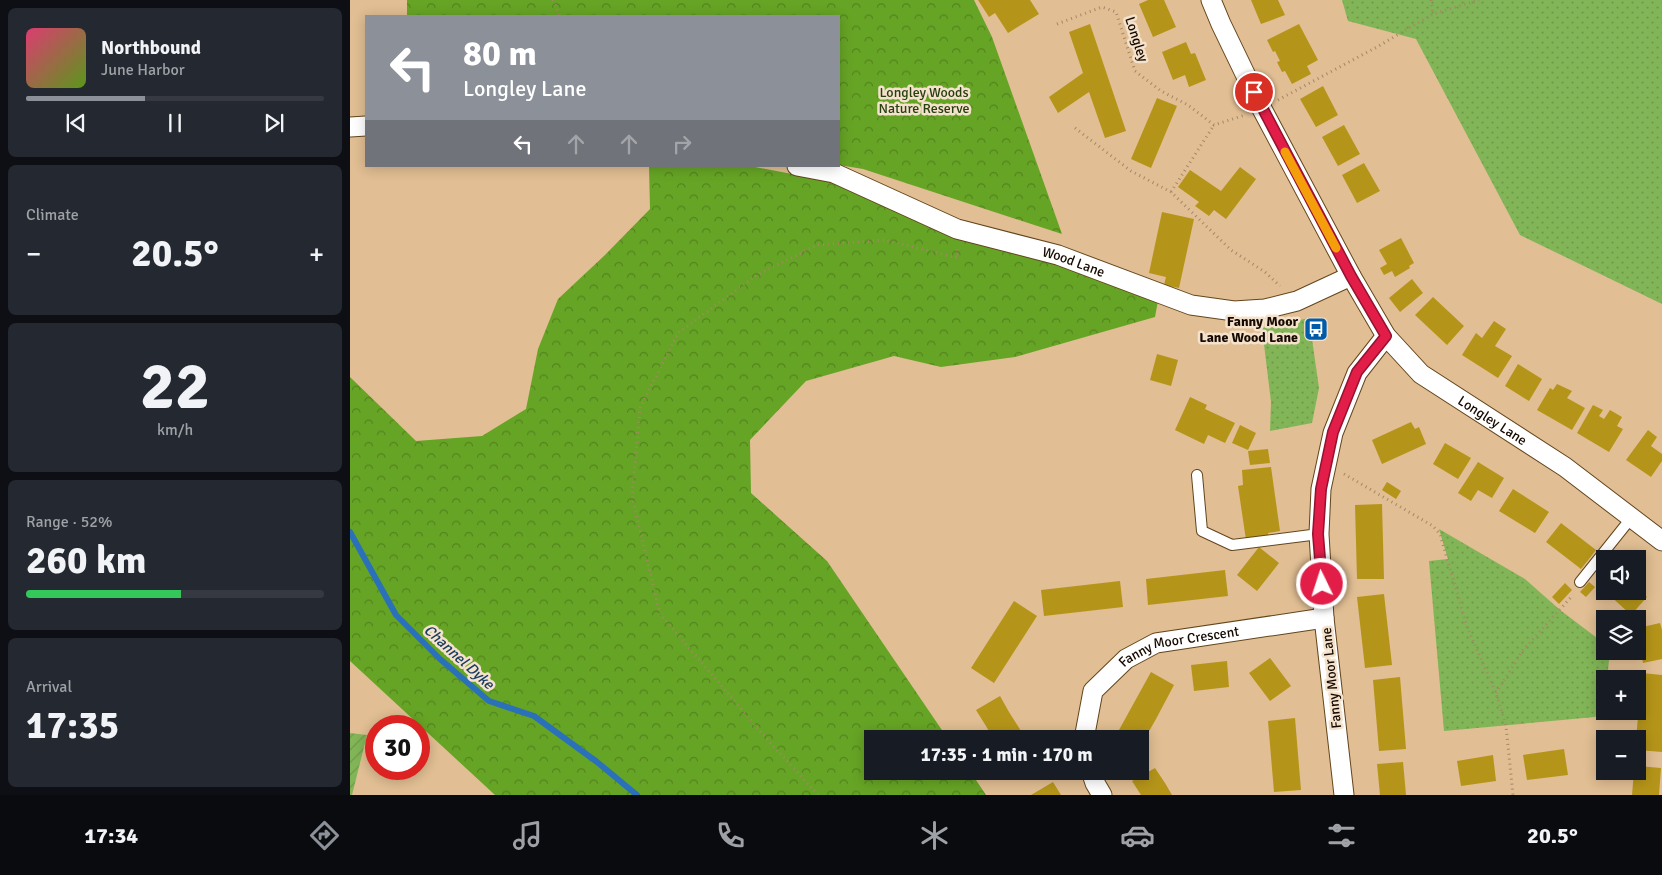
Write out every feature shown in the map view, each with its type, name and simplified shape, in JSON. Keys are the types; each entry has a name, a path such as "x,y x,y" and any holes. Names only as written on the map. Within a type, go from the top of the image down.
{"street":[{"name":"Longley Lane","path":"1211,0 1262,109 1351,276 1386,336 1421,374 1565,467 1662,540"},
{"path":"350,127 365,126"},
{"name":"Wood Lane","path":"802,167 834,173 956,229 1058,255 1191,305 1234,312 1265,309 1297,301 1351,276"},
{"name":"Fanny Moor Lane","path":"1344,795 1324,618 1318,534 1321,489 1333,432 1357,372 1386,336"},
{"name":"Fanny Moor Crescent","path":"1086,730 1093,691 1126,659 1156,642 1324,618"},
{"path":"1094,780 1102,795"}],"lane":[{"path":"1197,475 1202,531 1232,544 1318,534"},
{"path":"1580,582 1632,517"}],"path":[{"path":"553,0 560,15"},
{"path":"1430,0 1433,14"},
{"path":"1171,192 1214,126 1262,109 1377,47 1433,14 1479,0"},
{"name":"Longley","path":"1057,24 1102,7 1116,12 1135,71 1161,91 1188,105 1214,126"},
{"path":"1075,128 1131,171 1171,192 1231,250 1265,272 1297,301"},
{"path":"818,795 767,739 660,614 632,496 640,408 678,333 758,275 817,246 885,240 958,258 956,229"},
{"path":"1327,463 1433,526 1440,534 1468,627 1496,693 1506,726 1513,795"},
{"path":"1496,693 1523,650 1564,606 1579,587 1580,582"}],"green space":[{"name":"Longley Woods Nature Reserve","path":"407,0 974,0 992,37 1062,234 863,169 840,165 840,15 407,15"},
{"path":"1342,0 1662,0 1662,304 1520,235 1416,39 1348,21"},
{"path":"649,167 755,167 845,184 1160,290 1155,317 1015,357 941,367 894,356 806,381 750,440 751,493 827,561 942,730 864,730 864,780 976,780 986,795 495,795 430,735 430,715 408,715 350,661 350,377 416,441 482,436 526,409 538,349 558,299 650,209"},
{"path":"1309,318 1319,388 1312,423 1270,431 1271,402 1262,328"},
{"path":"1439,529 1525,579 1560,610 1596,637 1596,660 1609,660 1608,670 1596,670 1595,717 1444,731 1429,561 1448,559"},
{"path":"350,733 365,735 365,743 352,795 350,795"}],"building":[{"path":"978,0 1030,0 1039,14 1008,33 995,13 989,17"},
{"path":"1148,0 1164,0 1176,27 1153,37 1139,4"},
{"path":"1251,0 1278,0 1285,15 1261,24"},
{"path":"1090,24 1126,131 1105,138 1089,92 1058,113 1049,97 1083,73 1069,32"},
{"path":"1299,24 1318,60 1307,66 1311,74 1292,84 1285,71 1282,72 1277,62 1280,61 1267,40"},
{"path":"1186,42 1191,54 1195,53 1206,80 1189,87 1185,75 1173,80 1162,52"},
{"path":"1323,86 1338,115 1316,127 1300,99"},
{"path":"1157,98 1177,106 1151,168 1131,159"},
{"path":"1344,125 1360,154 1338,166 1322,137"},
{"path":"1364,163 1380,191 1357,203 1342,175"},
{"path":"1240,167 1256,179 1226,219 1214,210 1209,216 1195,206 1199,202 1178,187 1190,170 1221,191"},
{"path":"1162,212 1194,219 1179,288 1164,285 1166,277 1149,273"},
{"path":"1401,238 1414,263 1409,266 1410,268 1395,277 1392,271 1384,275 1380,268 1387,264 1379,250"},
{"path":"1412,279 1423,293 1400,312 1389,298"},
{"path":"1433,297 1464,326 1447,345 1415,315"},
{"path":"1494,321 1506,329 1495,346 1512,356 1498,378 1462,355 1476,333 1482,338"},
{"path":"1157,354 1178,360 1171,386 1150,380"},
{"path":"1518,364 1542,379 1529,401 1505,386"},
{"path":"1557,384 1572,391 1567,398 1585,408 1572,430 1537,410 1550,388 1553,390"},
{"path":"1190,397 1207,405 1205,409 1235,423 1225,443 1208,435 1204,444 1175,430"},
{"path":"1593,405 1603,410 1599,416 1604,419 1610,410 1622,417 1617,426 1623,429 1609,452 1577,433"},
{"path":"1411,422 1415,429 1419,427 1426,444 1382,464 1372,440"},
{"path":"1240,425 1256,433 1248,450 1232,443"},
{"path":"1648,430 1657,437 1651,446 1662,454 1662,461 1651,477 1626,460"},
{"path":"1445,443 1471,458 1458,479 1433,464"},
{"path":"1268,449 1270,463 1250,465 1248,451"},
{"path":"1478,462 1504,478 1492,498 1478,490 1471,501 1458,493"},
{"path":"1271,467 1280,531 1268,533 1269,537 1246,540 1238,486 1243,485 1242,470"},
{"path":"1387,482 1401,491 1396,499 1382,490"},
{"path":"1513,489 1549,512 1535,533 1499,511"},
{"path":"1382,504 1384,579 1357,579 1355,505"},
{"path":"1561,523 1596,550 1581,569 1546,542"},
{"path":"1259,547 1279,563 1257,591 1237,575"},
{"path":"1225,570 1228,596 1148,605 1146,579"},
{"path":"1120,581 1123,607 1044,616 1041,590"},
{"path":"1589,582 1595,587 1586,597 1580,592"},
{"path":"1565,583 1572,590 1559,604 1552,597"},
{"path":"1384,594 1392,665 1365,668 1357,597"},
{"path":"1615,600 1644,600 1635,610 1626,610"},
{"path":"1014,601 1037,616 994,683 971,668"},
{"path":"1660,623 1662,630 1662,659 1643,663 1642,660 1646,660 1646,626"},
{"path":"1270,658 1291,686 1270,701 1249,673"},
{"path":"1227,661 1229,687 1194,691 1191,665"},
{"path":"1151,672 1174,685 1149,731 1119,730"},
{"path":"1646,673 1662,675 1662,752 1646,751 1646,730 1637,730 1638,720 1646,720"},
{"path":"1400,677 1406,749 1379,751 1373,680"},
{"path":"1000,696 1020,730 988,730 976,710"},
{"path":"1295,718 1301,790 1274,792 1268,721"},
{"path":"1564,749 1568,775 1527,780 1523,755"},
{"path":"1493,755 1496,781 1461,786 1457,761"},
{"path":"1403,762 1406,795 1380,795 1377,764"},
{"path":"1646,767 1661,768 1659,795 1632,795 1633,780 1646,780"},
{"path":"1155,768 1172,795 1141,795 1132,781 1149,780 1149,771"},
{"path":"1053,782 1061,795 1031,795"}],"waterway":[{"name":"Channel Dyke","path":"350,532 396,615 440,659 489,701 534,716 597,762 637,795"}],"slow traffic":[{"path":"1285,152 1336,248"}],"place":[{"name":"Fanny Moor Lane Wood Lane","path":"1316,329"}],"route":[{"path":"1254,92 1351,276 1386,336 1357,372 1333,432 1321,489 1318,534 1322,584"}]}
